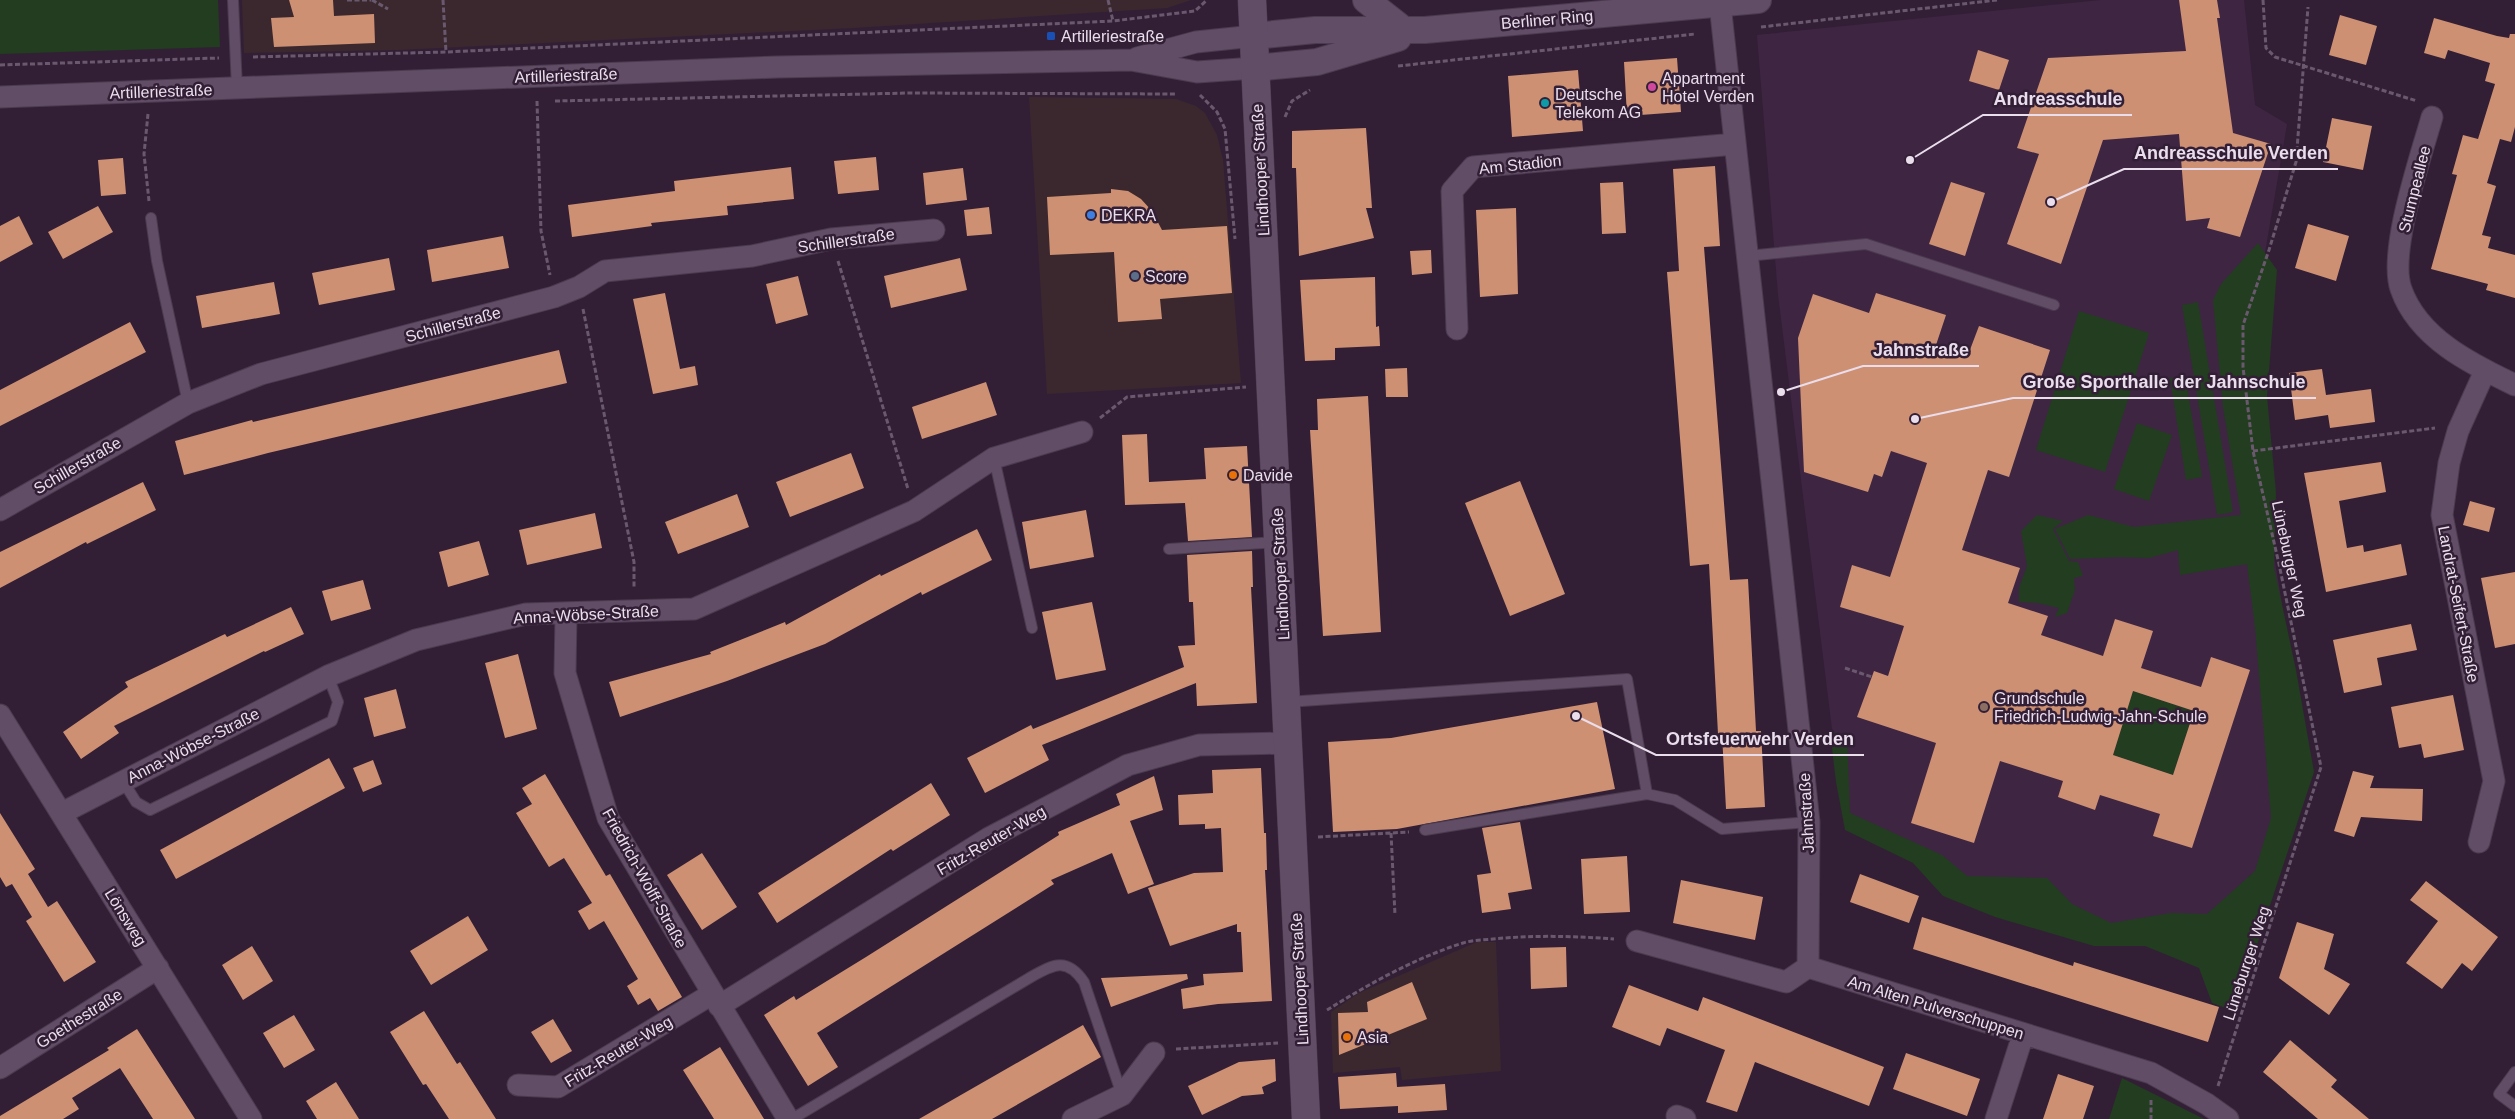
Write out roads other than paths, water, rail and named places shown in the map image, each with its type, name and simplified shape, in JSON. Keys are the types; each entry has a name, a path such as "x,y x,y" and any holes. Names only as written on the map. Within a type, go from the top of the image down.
{"main road":[{"name":"Lindhooper Straße","path":"1252,0 1306,1119"}],"street":[{"path":"1366,0 1414,30"},
{"name":"Berliner Ring","path":"1254,36 1315,30 1414,30 1758,0"},
{"name":"Jahnstraße","path":"1720,4 1809,822 1808,967"},
{"name":"Berliner Ring","path":"1255,68 1317,62 1414,30"},
{"name":"Artilleriestraße","path":"1132,60 1196,42 1254,36"},
{"name":"Artilleriestraße","path":"0,97 778,67 1132,60 1197,72 1255,68"},
{"name":"Stumpeallee","path":"2432,117 2404,221 2399,264 2400,287 2409,307 2424,327 2443,343 2485,371 2515,385"},
{"name":"Am Stadion","path":"1457,329 1452,191 1473,167 1735,144"},
{"name":"Schillerstraße","path":"0,510 188,403 262,374 554,297 578,287 605,271 752,256 831,239 934,230"},
{"name":"Landrat-Seifert-Straße","path":"2479,842 2494,781 2442,515 2449,462 2458,431 2485,371"},
{"name":"Anna-Wöbse-Straße","path":"62,813 328,676 416,640 526,614 566,615 635,610 694,609 914,511 994,458 1082,432"},
{"name":"Friedrich-Wolff-Straße","path":"566,615 565,673 608,818 715,1000 790,1119"},
{"name":"Lönsweg","path":"0,715 251,1119"},
{"name":"Fritz-Reuter-Weg","path":"518,1085 558,1087 715,1000 989,838 1128,765 1199,745 1288,743"},
{"path":"1637,941 1786,982 1808,967"},
{"name":"Am Alten Pulverschuppen","path":"1808,967 2151,1073 2207,1104 2228,1119"},
{"name":"Goethestraße","path":"0,1068 158,968"},
{"path":"1996,1119 2023,1035"},
{"path":"1073,1119 1122,1095 1154,1053"}],"lane":[{"path":"233,0 237,88"},
{"path":"151,218 157,261 188,403"},
{"path":"1748,256 1866,244 2054,305"},
{"path":"994,458 1032,628"},
{"path":"1169,550 1278,542"},
{"path":"123,781 136,802 150,810 332,721 338,702 328,676"},
{"path":"1286,702 1627,679 1647,794"},
{"path":"1425,830 1647,794 1675,800 1722,829 1809,822"},
{"path":"790,1119 1032,977 1059,964 1072,967 1084,982 1122,1095"},
{"path":"2515,1072 2499,1094 2515,1106"}],"place":[{"name":"Artilleriestraße","path":"1051,36"},
{"name":"Appartment Hotel Verden","path":"1652,87"},
{"name":"Deutsche Telekom AG","path":"1545,103"},
{"name":"Andreasschule","path":"1910,160"},
{"name":"Andreasschule Verden","path":"2051,202"},
{"name":"DEKRA","path":"1091,215"},
{"name":"Score","path":"1135,276"},
{"name":"Jahnstraße","path":"1781,392"},
{"name":"Große Sporthalle der Jahnschule","path":"1915,419"},
{"name":"Davide","path":"1233,475"},
{"name":"Grundschule Friedrich-Ludwig-Jahn-Schule","path":"1984,707"},
{"name":"Ortsfeuerwehr Verden","path":"1576,716"},
{"name":"Asia","path":"1347,1037"}]}
